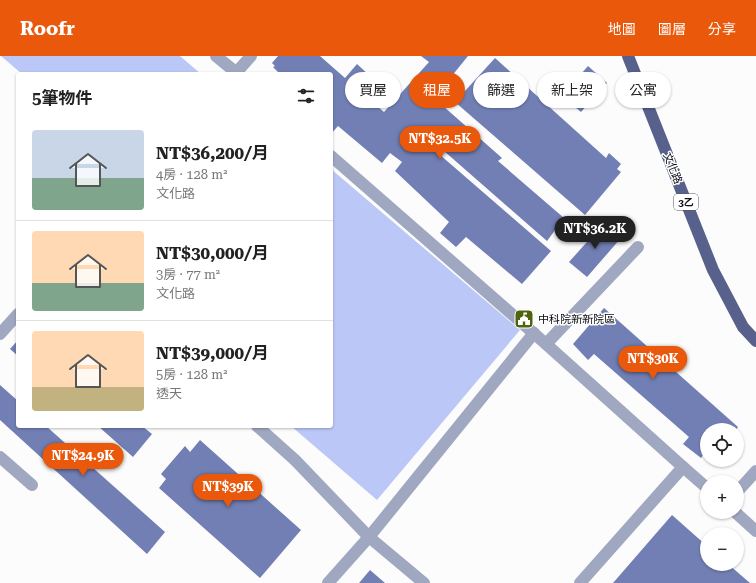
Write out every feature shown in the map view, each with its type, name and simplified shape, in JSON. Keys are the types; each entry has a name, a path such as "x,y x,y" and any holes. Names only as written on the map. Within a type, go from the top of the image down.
{"main road":[{"name":"文化路","path":"628,56 713,270 743,327 756,341"}],"lane":[{"path":"216,56 234,72"},
{"path":"238,72 251,56"},
{"path":"333,158 534,333 700,482"},
{"path":"546,344 638,247"},
{"path":"0,334 16,316"},
{"path":"328,583 369,537 534,333"},
{"path":"260,428 295,460 369,537 424,583"},
{"path":"0,457 32,485"},
{"path":"580,583 683,467"},
{"path":"744,484 756,471"},
{"path":"743,519 756,531"}],"shaded area":[{"path":"1,56 180,56 199,72 20,72"},
{"path":"333,171 520,330 377,500 293,428 333,428"}],"building":[{"path":"278,56 320,56 345,78 345,108 379,108 384,112 388,108 401,108 401,93 409,84 409,108 445,108 502,158 498,161 564,218 547,241 428,137 424,141 551,251 522,284 466,237 456,247 440,233 449,222 395,171 402,162 390,153 382,163 338,126 333,132 333,72 278,72 273,67 275,66 272,63"},
{"path":"421,56 468,56 455,72 420,72 429,62"},
{"path":"495,58 511,72 482,72"},
{"path":"357,64 366,72 350,72"},
{"path":"588,66 595,72 583,72"},
{"path":"473,82 473,108 529,108 529,89 537,96 537,108 550,108 606,158 609,153 621,164 617,169 621,172 585,215 462,108 465,108 465,91"},
{"path":"576,108 585,108 581,112"},
{"path":"604,223 621,238 587,277 569,262"},
{"path":"604,308 733,423 700,423 700,457 683,444 689,437 594,354 588,360 573,344"},
{"path":"16,342 16,354 10,349"},
{"path":"0,385 16,399 16,428 48,428 165,532 147,554 0,420"},
{"path":"100,428 144,428 152,434 133,457"},
{"path":"200,440 301,530 260,578 159,488 166,479 161,474 185,446 190,452"},
{"path":"672,515 700,540 700,571 736,571 750,583 613,583"},
{"path":"370,570 385,583 359,583"}],"place":[{"name":"中科院新新院區","path":"524,319"}]}
